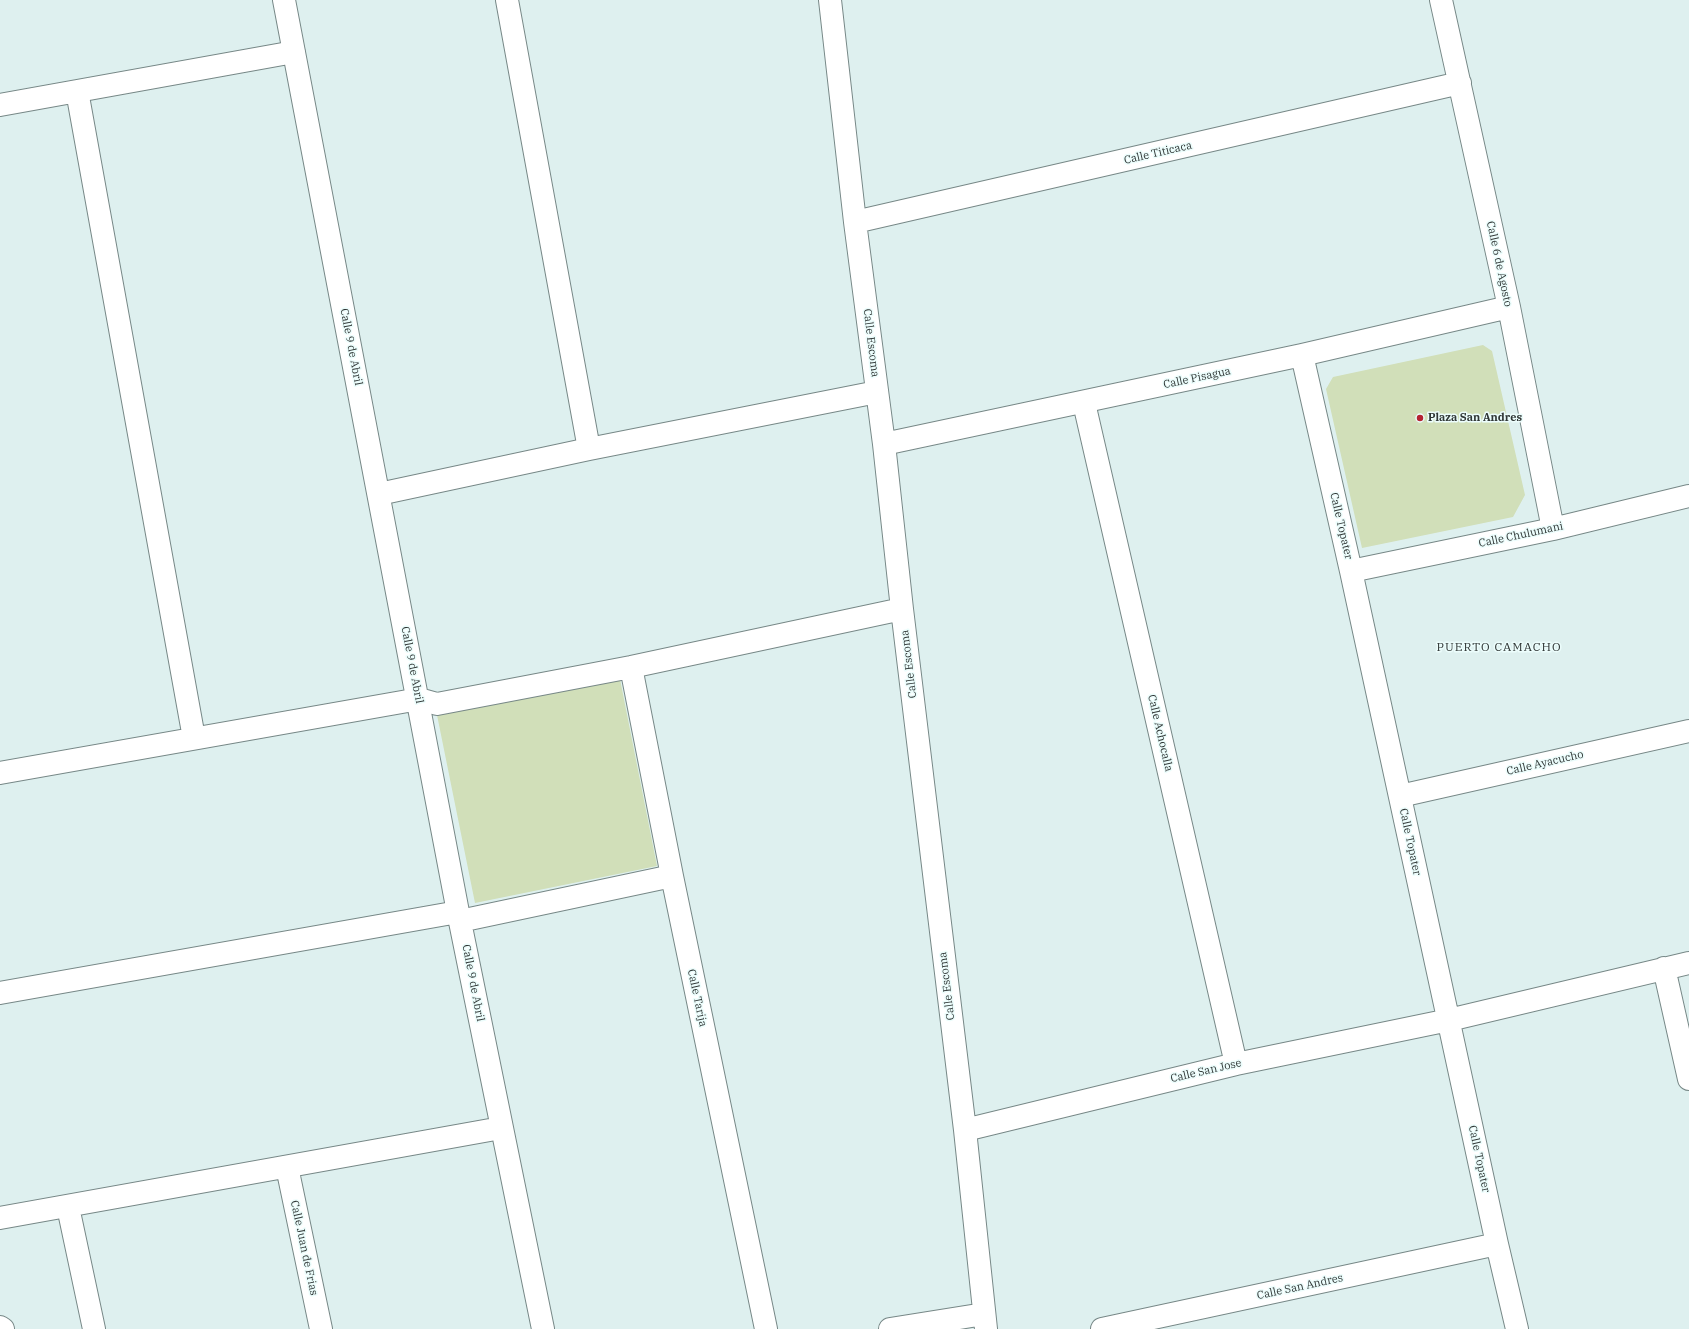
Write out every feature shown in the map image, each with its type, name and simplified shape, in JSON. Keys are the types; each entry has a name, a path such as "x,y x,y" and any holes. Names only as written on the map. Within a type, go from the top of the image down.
{"street":[{"name":"Calle 9 de Abril","path":"284,0 419,699 459,916 543,1329"},
{"path":"507,0 588,449"},
{"name":"Calle Escoma","path":"830,0 855,222 884,444 902,609 965,1130 985,1322"},
{"name":"Calle 6 de Agosto","path":"1441,0 1509,307 1553,529"},
{"path":"0,105 294,52"},
{"name":"Calle Titicaca","path":"855,222 1460,83"},
{"path":"77,92 194,738"},
{"name":"Calle Pisagua","path":"884,444 1302,356 1509,307"},
{"name":"Calle Topater","path":"1302,356 1351,571 1497,1244 1517,1329"},
{"path":"379,494 588,449 877,392"},
{"name":"Calle Achocalla","path":"1084,403 1236,1064"},
{"name":"Calle Chulumani","path":"1351,571 1553,529 1689,496"},
{"path":"0,773 419,699 437,704 631,667 902,609"},
{"name":"Calle Tarija","path":"631,667 672,876 766,1329"},
{"name":"Calle Ayacucho","path":"1400,796 1689,731"},
{"path":"0,992 459,916 672,876"},
{"path":"1449,1020 1689,963"},
{"path":"1664,968 1689,1079"},
{"name":"Calle San Jose","path":"965,1130 1236,1064 1449,1020"},
{"path":"0,1218 501,1128"},
{"name":"Calle Juan de Frias","path":"287,1167 321,1329"},
{"path":"68,1207 94,1329"},
{"name":"Calle San Andres","path":"1102,1329 1497,1244"},
{"path":"890,1329 985,1322"}],"green space":[{"path":"1483,345 1492,351 1525,495 1513,517 1362,548 1326,389 1333,377"},
{"path":"620,679 657,866 475,903 437,715"}],"place":[{"name":"Plaza San Andres","path":"1420,418"}],"district":[{"name":"PUERTO CAMACHO","path":"1499,648"}]}
